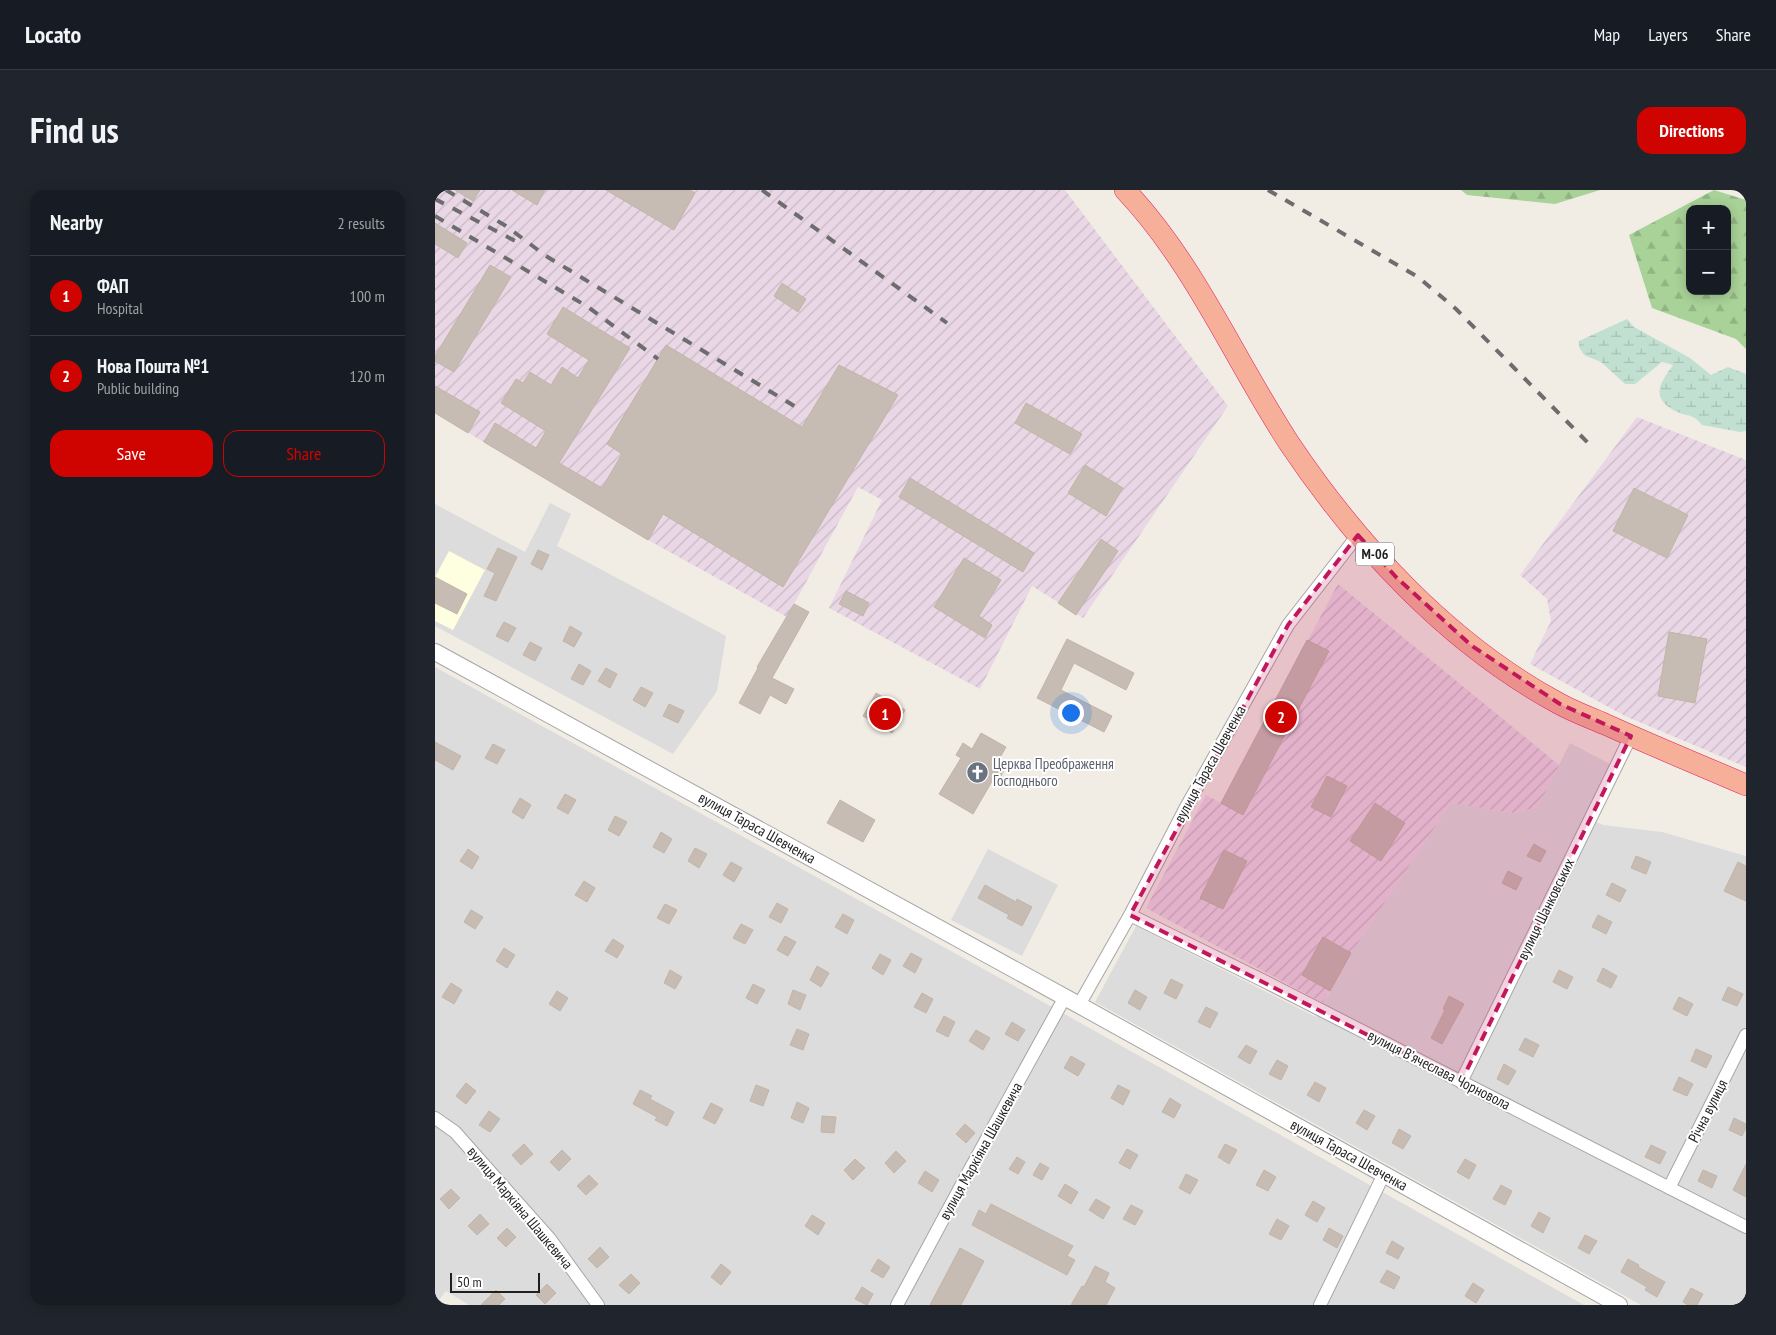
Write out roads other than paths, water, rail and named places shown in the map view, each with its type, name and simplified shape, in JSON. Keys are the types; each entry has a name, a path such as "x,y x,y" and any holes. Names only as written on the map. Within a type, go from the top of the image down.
{"highway":[{"name":"М-06","path":"1125,190 1137,202 1172,248 1204,298 1262,400 1290,444 1358,535 1396,577 1472,646 1520,680 1560,704 1746,784"}],"street":[{"name":"вулиця Тараса Шевченка","path":"1072,1001 1130,915 1185,809 1287,625 1358,535"},
{"name":"вулиця Тараса Шевченка","path":"435,652 1072,1001 1619,1305"},
{"name":"вулиця Шанковських","path":"1461,1082 1631,736"},
{"name":"вулиця Вʼячеслава Чорновола","path":"1130,915 1266,982 1746,1228"},
{"name":"вулиця Маркіяна Шашкевича","path":"897,1305 969,1171 1072,1001"},
{"name":"Річна вулиця","path":"1669,1188 1746,1035"},
{"name":"вулиця Маркіяна Шашкевича","path":"435,1118 455,1132 550,1238 598,1305"},
{"path":"1320,1305 1384,1174"}],"railway":[{"path":"446,190 506,226 546,256 801,410"},
{"path":"762,190 947,323"},
{"path":"1268,190 1418,277 1456,309 1594,449"},
{"path":"435,199 521,244"},
{"path":"435,216 588,307 658,359"}],"place":[{"name":"ФАП","path":"885,714"},
{"name":"Нова Пошта №1","path":"1281,717"},
{"name":"Церква Преображення Господнього","path":"977,773"}]}
